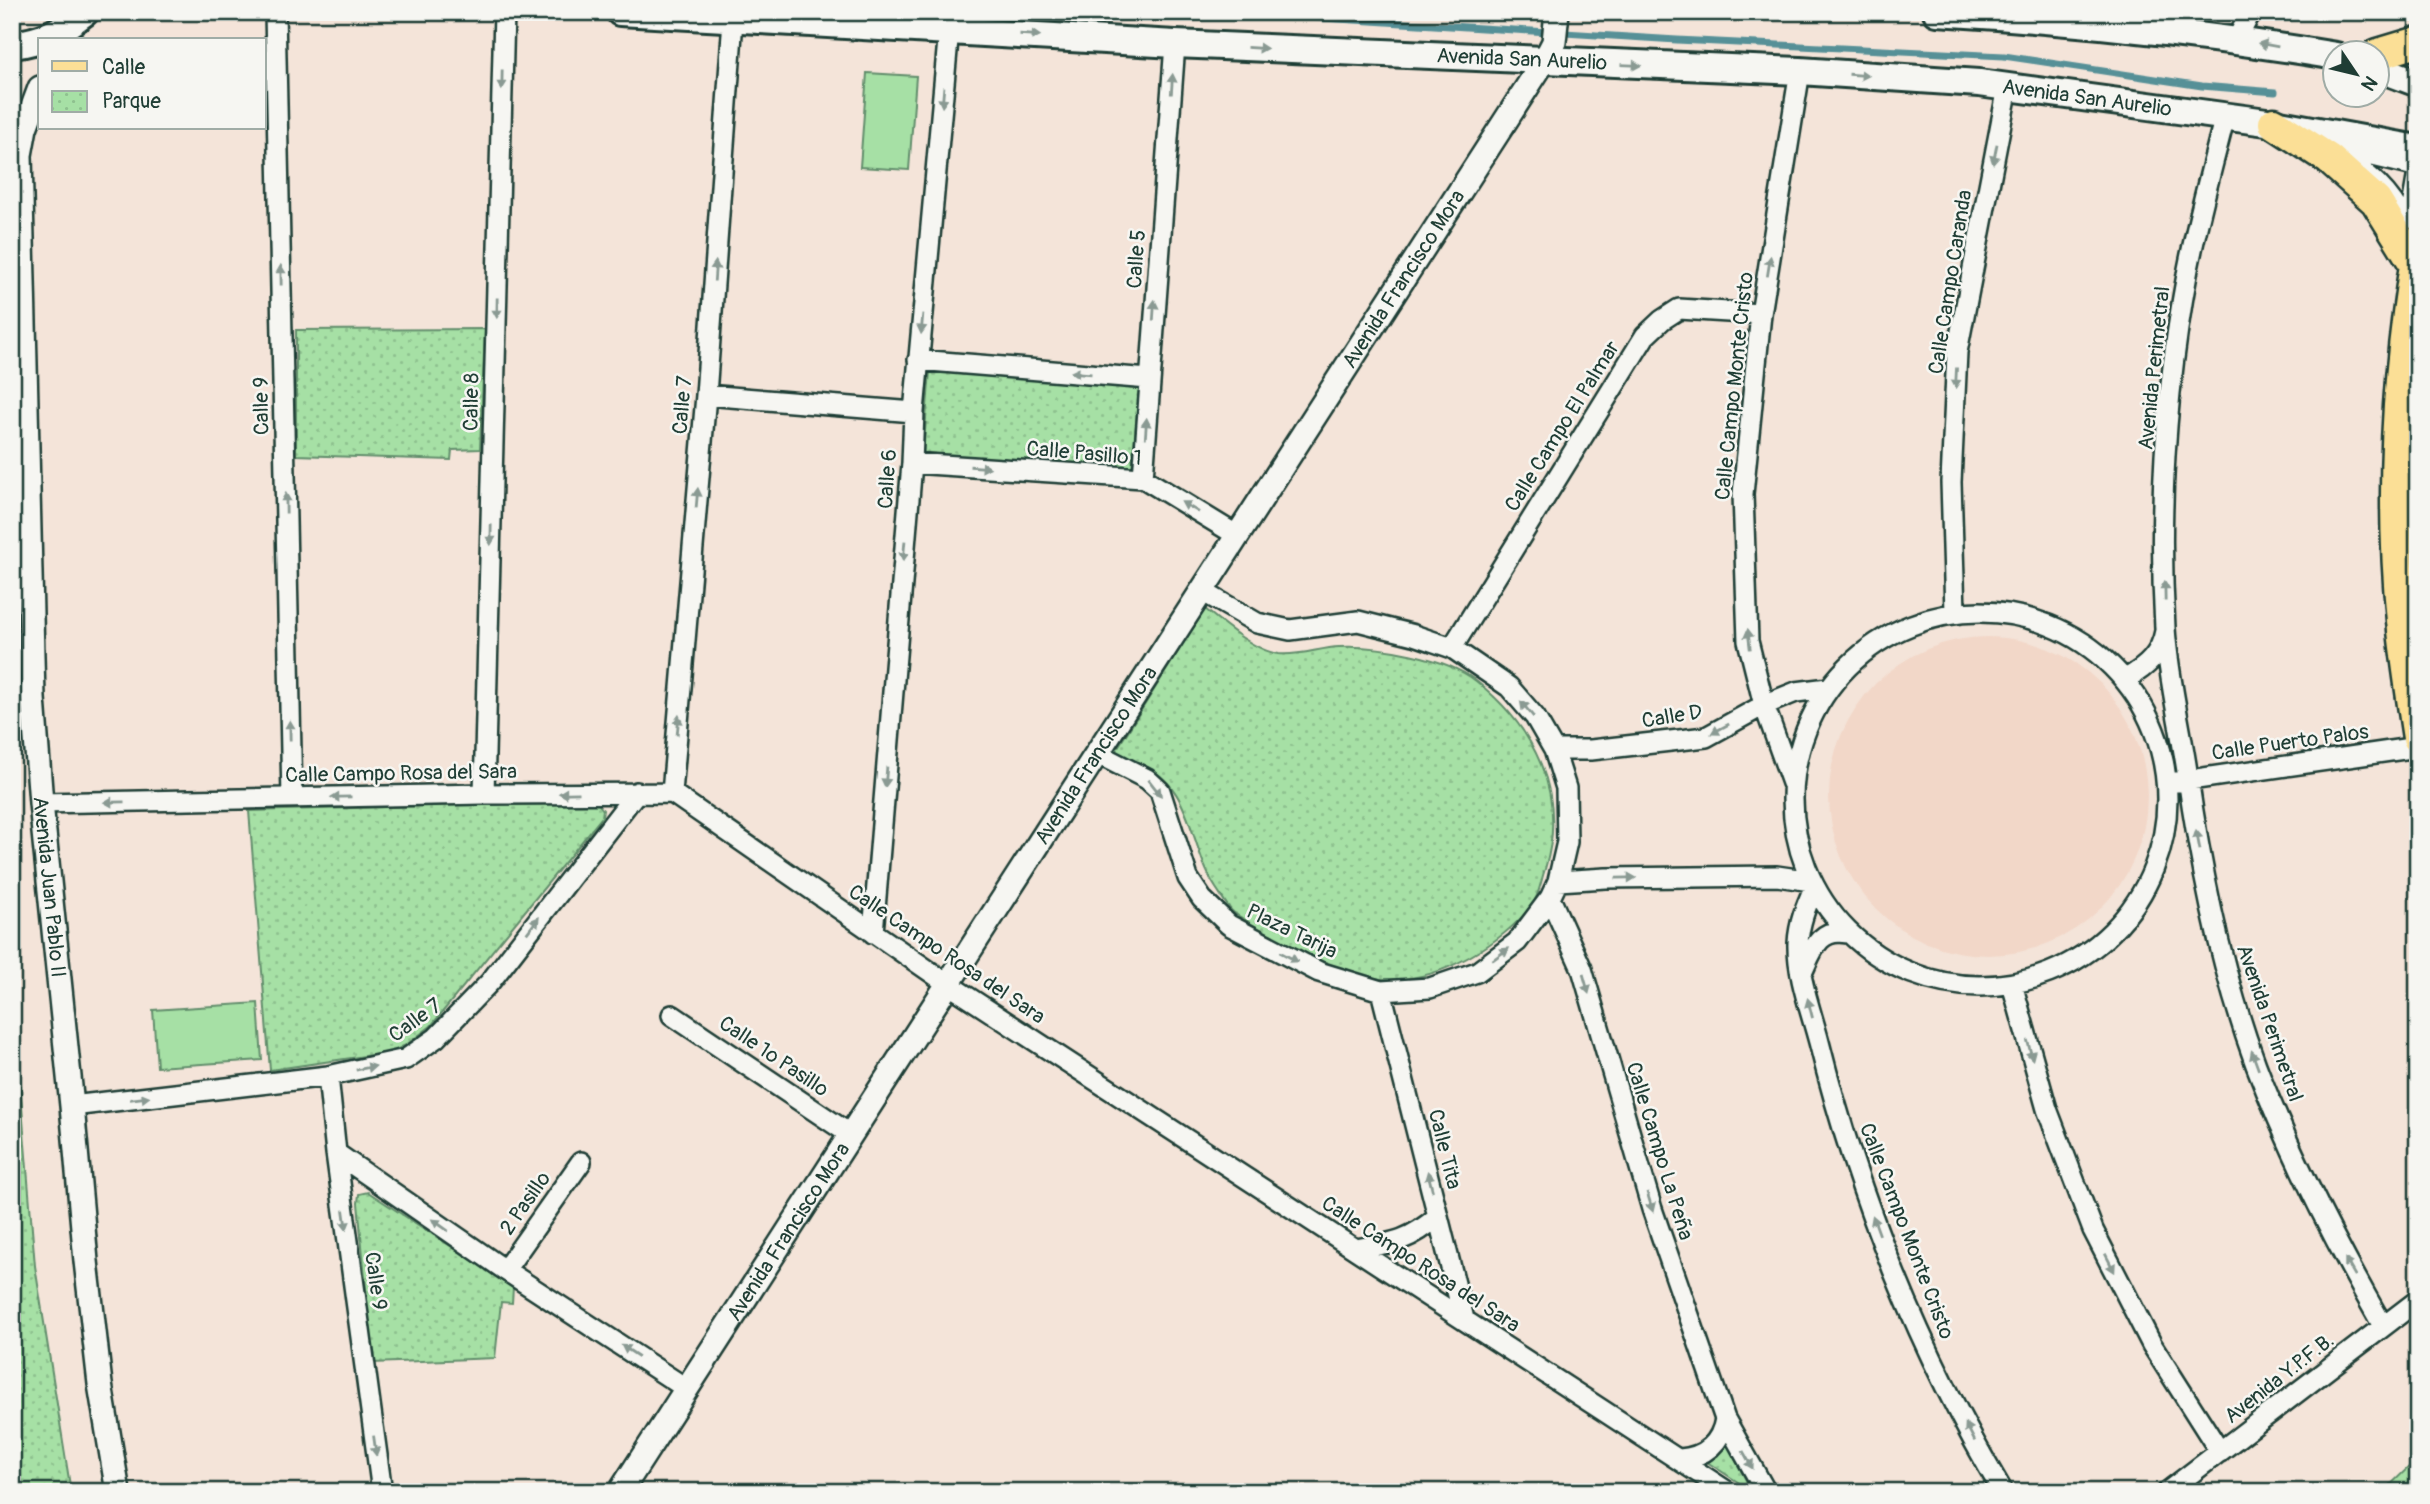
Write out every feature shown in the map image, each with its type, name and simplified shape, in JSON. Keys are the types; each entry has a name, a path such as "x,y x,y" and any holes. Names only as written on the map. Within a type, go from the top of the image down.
{"main road":[{"path":"44,38 63,29 85,12"},
{"name":"Avenida San Aurelio","path":"620,12 1175,44 1549,52 1979,83 2274,122 2417,159"},
{"path":"1937,12 2237,39 2322,54"},
{"path":"12,45 38,41"},
{"path":"2392,50 2418,42"},
{"path":"2392,73 2418,83"},
{"path":"2274,122 2329,159 2376,201 2417,260 2402,374 2397,445 2402,619 2418,738"}],"street":[{"path":"67,38 85,12"},
{"name":"Calle 9","path":"275,12 292,798"},
{"name":"Calle 8","path":"484,794 504,12"},
{"name":"Avenida Francisco Mora","path":"620,1492 1549,52 1557,12"},
{"path":"2237,39 2251,12"},
{"name":"Calle 7","path":"672,793 706,395 733,20"},
{"name":"Calle 6","path":"873,933 918,360 949,29"},
{"name":"Calle 5","path":"1143,478 1175,44"},
{"name":"Calle Campo Monte Cristo","path":"1793,784 1764,705 1748,641 1742,494 1761,314 1800,71"},
{"name":"Calle Campo Caranda","path":"1955,612 1951,482 1958,352 2008,88"},
{"name":"Avenida Juan Pablo II","path":"38,93 16,145 19,441 33,698 89,1288 100,1384 118,1492"},
{"name":"Avenida Perimetral","path":"2225,116 2204,194 2188,272 2171,391 2163,510 2165,630 2192,810 2225,972 2256,1065 2293,1155 2336,1242 2383,1326"},
{"path":"2341,151 2380,160 2417,159 2407,222 2395,200 2372,173 2341,151"},
{"name":"Calle Campo El Palmar","path":"1452,648 1645,336 1679,309 1761,314"},
{"path":"918,360 1149,379"},
{"path":"706,395 914,412"},
{"name":"Calle Pasillo 1","path":"912,463 1143,478 1238,536"},
{"name":"Plaza Tarija","path":"1098,754 1147,779 1160,791 1188,878 1202,899 1229,925 1318,972 1381,991 1430,988 1477,972 1517,942 1554,890 1567,842 1566,789 1554,750 1535,718 1509,687 1452,648 1414,635 1358,621 1290,630 1257,623 1202,591"},
{"path":"2003,611 2049,622 2092,645 2127,678 2155,728 2168,783 2164,839 2144,891 2110,935 2064,967 2012,984 1952,985 1895,967 1847,933 1829,912 1812,885 1795,834 1793,784 1804,733 1828,688 1884,637 1955,612 2003,611"},
{"name":"Avenida Perimetral","path":"2127,678 2153,659 2162,645 2165,630"},
{"name":"Calle D","path":"1554,750 1591,750 1706,737 1764,705 1796,692 1828,688"},
{"name":"Calle Puerto Palos","path":"2168,783 2418,747"},
{"name":"Calle 7","path":"72,1106 328,1076 406,1059 436,1038 490,982 637,792"},
{"name":"Calle Campo Rosa del Sara","path":"41,803 672,793 948,984 1728,1492"},
{"path":"1554,890 1777,876 1812,885"},
{"name":"Calle Campo Monte Cristo","path":"1812,885 1802,915 1798,945 1802,974 1834,1102 1877,1227 1928,1350 2003,1492"},
{"name":"Calle Campo La Peña","path":"1554,890 1581,969 1652,1209 1725,1419 1766,1492"},
{"path":"1802,974 1818,940 1835,932 1847,933"},
{"path":"2012,984 2047,1109 2093,1230 2152,1345 2220,1452"},
{"name":"Calle Tita","path":"1381,991 1464,1319"},
{"name":"Calle 1º Pasillo","path":"672,1015 851,1135"},
{"name":"Calle 9","path":"328,1076 382,1492"},
{"path":"336,1153 505,1270 687,1389"},
{"name":"2 Pasillo","path":"505,1270 581,1162"},
{"path":"1356,1249 1408,1238 1419,1233 1438,1216"},
{"name":"Avenida Y.P.F.B.","path":"2167,1492 2418,1300"},
{"path":"1680,1460 1692,1458 1711,1448 1723,1430 1725,1419"}],"shaded area":[{"path":"1988,637 2019,640 2049,649 2089,673 2111,695 2135,735 2144,765 2147,796 2144,827 2135,857 2111,897 2089,919 2049,943 2019,952 1988,955 1957,952 1927,943 1887,919 1865,897 1841,857 1832,827 1829,796 1832,765 1841,735 1865,695 1887,673 1927,649 1957,640"}],"green space":[{"path":"867,73 916,76 909,170 860,167"},
{"path":"485,329 480,449 452,450 451,460 296,455 296,330"},
{"path":"930,371 1139,388 1132,469 923,455"},
{"path":"1205,609 1240,636 1270,652 1294,654 1355,647 1410,654 1447,665 1463,673 1497,699 1529,741 1541,764 1549,789 1552,814 1551,841 1538,893 1519,920 1486,946 1457,963 1418,977 1378,979 1305,954 1232,911 1207,871 1188,817 1170,785 1138,763 1111,758"},
{"path":"596,801 603,810 602,817 431,1026 392,1052 270,1070 249,811"},
{"path":"12,985 35,1266 71,1492 12,1492"},
{"path":"258,1003 262,1060 157,1067 153,1010"},
{"path":"368,1192 513,1287 512,1303 501,1302 495,1358 373,1363 358,1203 359,1194"},
{"path":"1726,1442 1747,1482 1744,1486 1704,1460"},
{"path":"2418,1458 2418,1492 2383,1492"}],"waterway":[{"path":"1225,12 1677,40 2004,56 2202,86 2275,92"}]}
